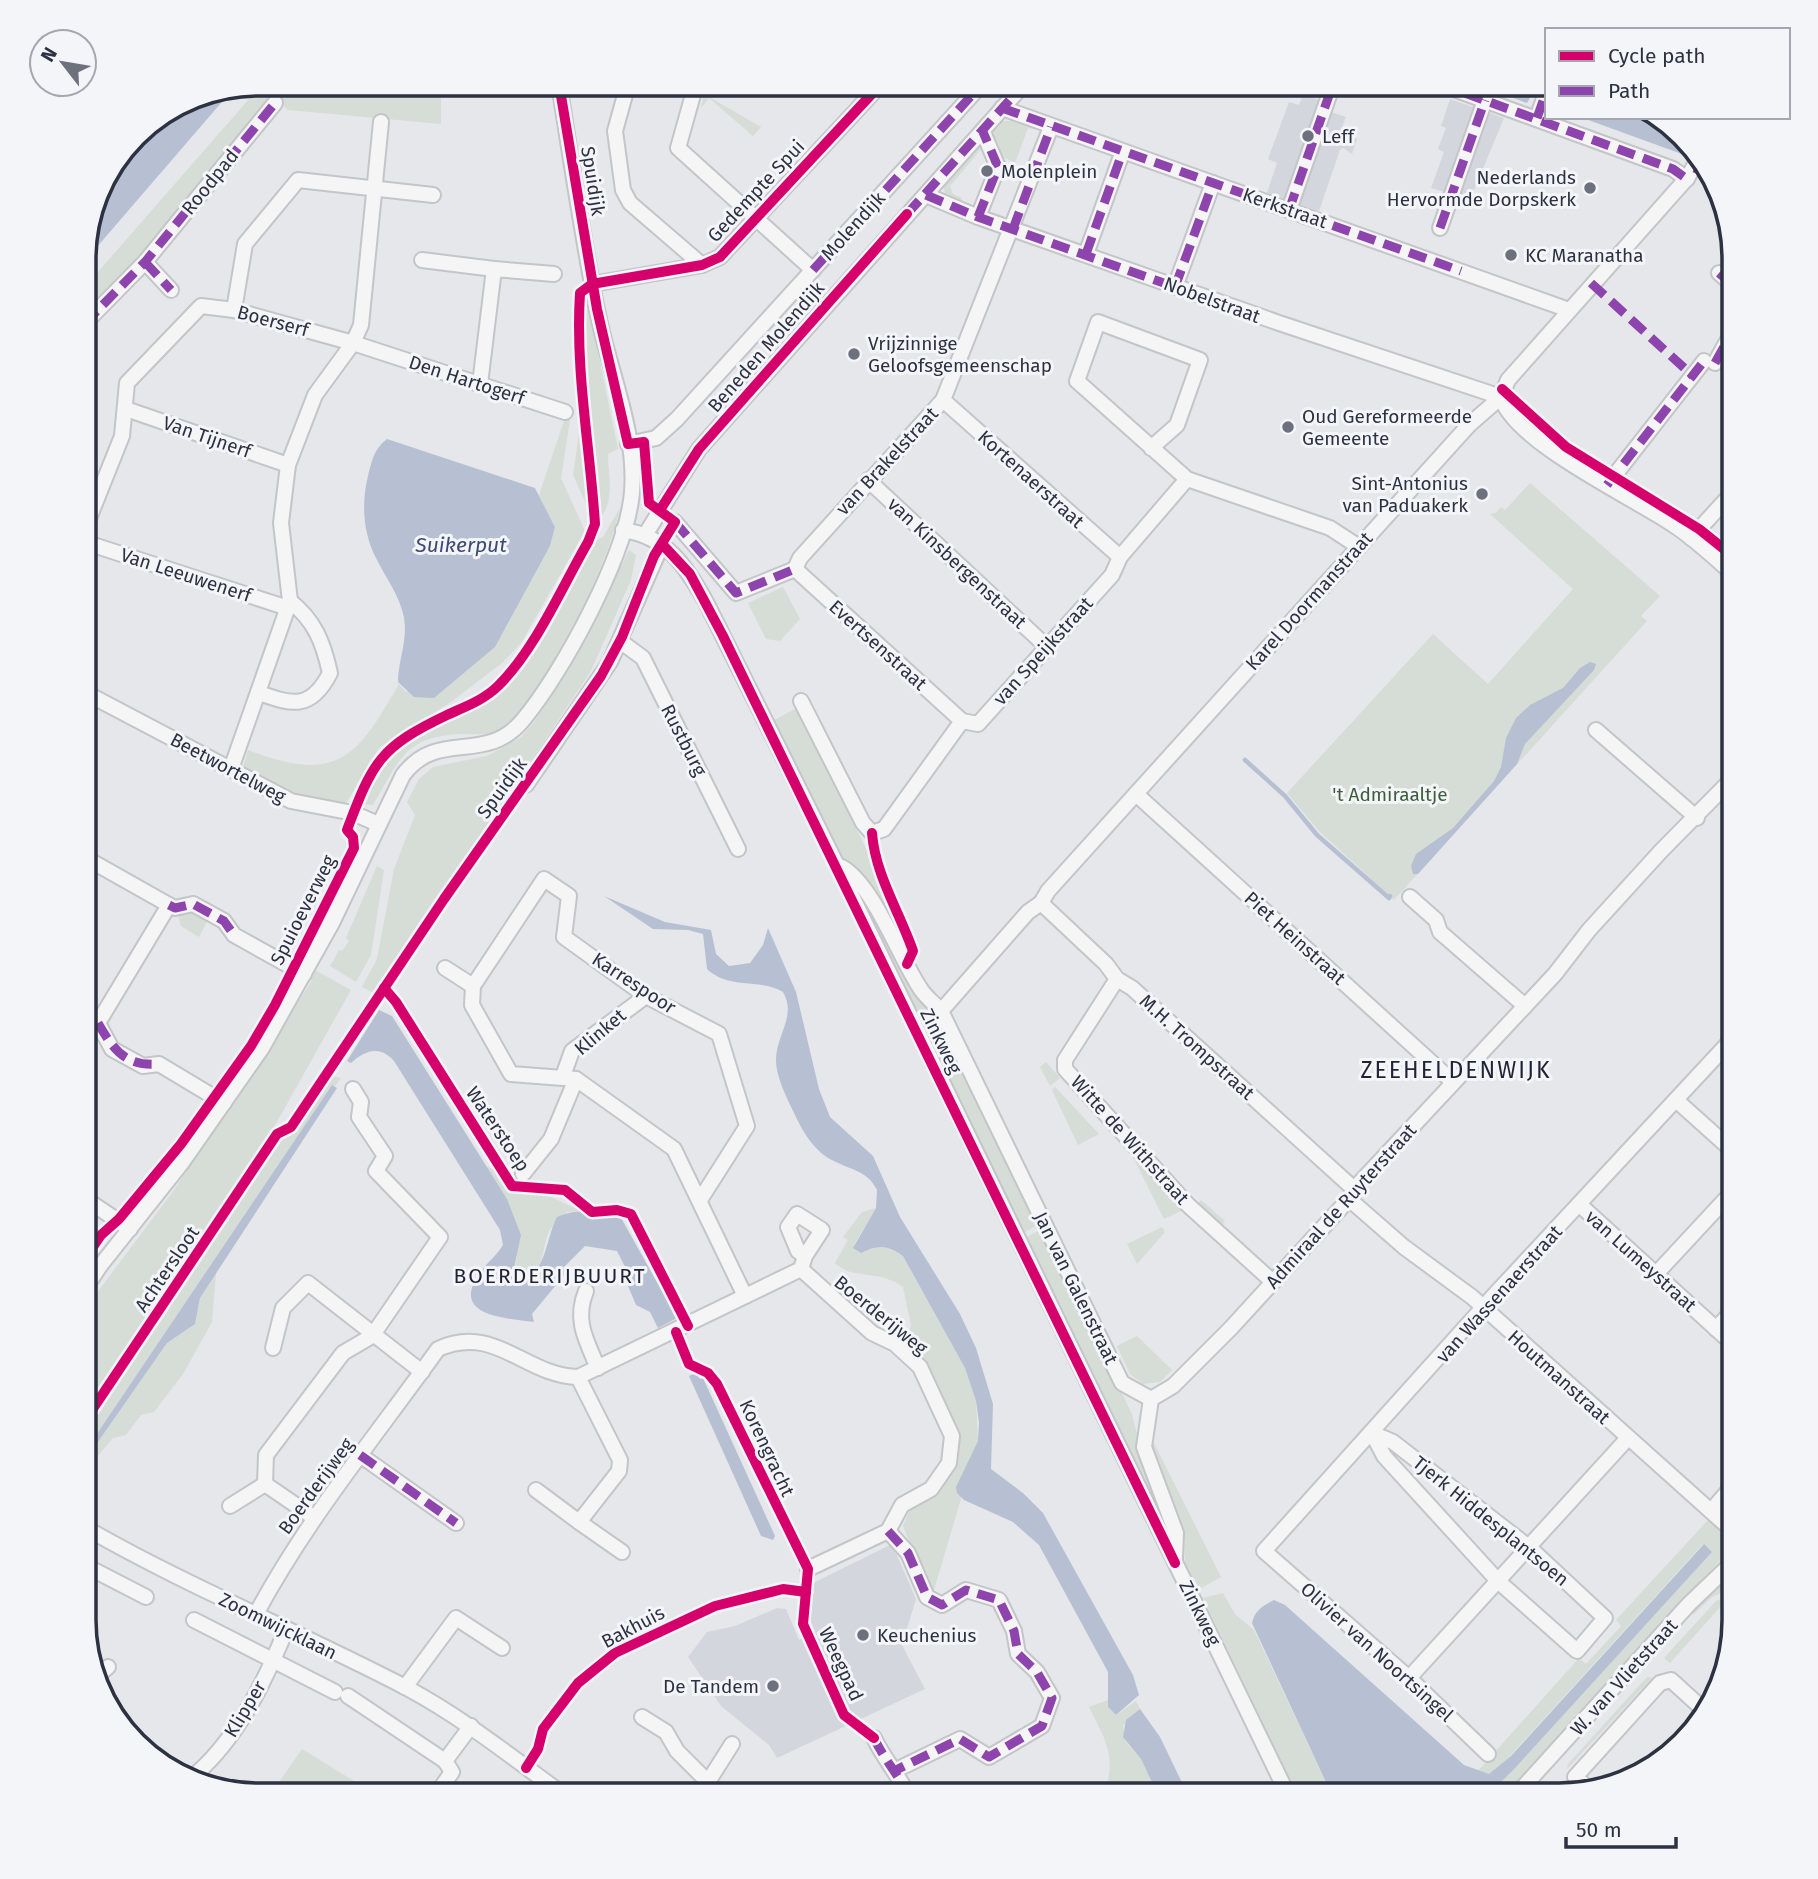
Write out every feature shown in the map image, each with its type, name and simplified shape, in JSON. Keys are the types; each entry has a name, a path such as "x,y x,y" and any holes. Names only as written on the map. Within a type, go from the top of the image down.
{"street":[{"name":"Spuidijk","path":"561,97 592,285 628,444 632,493 623,530"},
{"path":"624,97 615,131 624,194 630,203 702,265"},
{"path":"692,97 678,148 813,270"},
{"name":"Gedempte Spui","path":"592,285 702,265 722,255 868,97"},
{"name":"Molendijk","path":"628,444 656,438 677,419 901,173 974,97"},
{"name":"Beneden Molendijk","path":"645,535 699,449 1012,97"},
{"path":"1289,210 1328,97"},
{"path":"1477,97 1673,169 1693,167"},
{"path":"1536,118 1544,97"},
{"path":"1440,228 1485,100"},
{"name":"Roodpad","path":"97,311 145,262 275,103"},
{"name":"Kerkstraat","path":"1002,108 1569,310"},
{"path":"231,769 289,604 281,523 288,465 315,395 352,343 361,325 381,122"},
{"name":"van Brakelstraat","path":"795,569 800,558 868,480 943,400 1013,229 1051,127"},
{"path":"978,217 998,167 983,132"},
{"path":"1086,254 1121,159"},
{"name":"Karel Doormanstraat","path":"941,1011 1028,912 1041,904 1048,891 1469,425 1501,397 1508,380 1693,168"},
{"path":"233,310 245,244 298,180 433,195"},
{"path":"1175,287 1213,183"},
{"name":"Nobelstraat","path":"926,195 978,217 1175,287 1501,397"},
{"path":"422,260 554,274"},
{"path":"145,262 171,290"},
{"path":"480,384 494,269"},
{"name":"Boerserf","path":"126,409 127,383 201,306 233,310 352,343"},
{"path":"1151,448 1177,425 1200,360 1098,322 1077,381 1151,448 1187,479 1330,528 1359,547"},
{"name":"Den Hartogerf","path":"352,343 565,412"},
{"path":"1607,485 1722,347"},
{"path":"1501,397 1511,415 1552,452 1691,538 1722,565"},
{"name":"Kortenaerstraat","path":"943,400 1120,557"},
{"path":"97,492 121,436 126,409"},
{"name":"Van Tijnerf","path":"126,409 288,465"},
{"name":"van Speijkstraat","path":"962,721 978,724 1112,575 1120,557 1187,479"},
{"name":"van Kinsbergenstraat","path":"868,480 1047,647"},
{"path":"1691,538 1722,504"},
{"path":"675,522 736,593 795,569"},
{"path":"623,530 645,535 662,544"},
{"name":"Spuioeverweg","path":"96,1274 225,1103 262,1048 304,974 403,775 419,759 442,748 486,746 508,735 521,722 554,676 580,630 623,530"},
{"name":"Spuidijk","path":"526,785 591,691 620,640 652,560 662,544"},
{"name":"Zinkweg","path":"662,544 680,561 706,602 837,865 1282,1783"},
{"name":"Van Leeuwenerf","path":"97,546 289,604"},
{"name":"Evertsenstraat","path":"795,569 962,721"},
{"path":"259,693 288,703 306,701 321,691 330,673 323,640 307,614 289,604"},
{"name":"Rustburg","path":"620,640 643,659 738,849"},
{"name":"Beetwortelweg","path":"97,699 291,801 354,813 379,824"},
{"path":"802,701 863,823 872,833 884,829 962,721"},
{"path":"1596,730 1697,818"},
{"name":"Admiraal de Ruyterstraat","path":"1151,1399 1173,1386 1273,1282 1525,1006 1607,910 1722,790"},
{"name":"Piet Heinstraat","path":"1136,794 1453,1082"},
{"path":"97,864 175,908 193,904 224,921 234,935 304,974"},
{"name":"Zinkweg","path":"837,865 850,872 864,891 922,991 941,1011"},
{"name":"Karrespoor","path":"473,986 544,879 569,896 564,937 646,996 719,1034 747,1126 700,1200"},
{"path":"1410,897 1436,920 1440,932 1525,1006"},
{"name":"M.H. Trompstraat","path":"1041,904 1106,964 1117,979 1132,988 1351,1194"},
{"path":"96,1013 169,905"},
{"path":"445,968 473,986 472,1005 511,1074 570,1077 674,1149 745,1296"},
{"name":"Witte de Withstraat","path":"1117,979 1065,1060 1065,1069 1188,1205 1273,1282"},
{"name":"Klinket","path":"570,1077 572,1051 646,996"},
{"name":"Jan van Galenstraat","path":"941,1011 1122,1383 1151,1399"},
{"path":"96,1034 112,1049 143,1066 159,1064 225,1103"},
{"name":"van Wassenaerstraat","path":"1265,1551 1722,1050"},
{"path":"523,1174 551,1139 570,1077"},
{"path":"265,1483 266,1455 344,1353 372,1336 440,1237 376,1171 385,1156 359,1117 361,1102 353,1089"},
{"path":"1676,1100 1722,1141"},
{"name":"Houtmanstraat","path":"1351,1194 1722,1521"},
{"path":"1656,1274 1722,1203"},
{"name":"van Lumeystraat","path":"1580,1205 1722,1334"},
{"path":"96,1206 130,1229"},
{"name":"Boerderijweg","path":"256,1614 313,1517 438,1349 453,1342 487,1342 560,1377 578,1377 745,1296 803,1262 873,1333 895,1344 919,1367 950,1429 952,1447 949,1463 931,1489 902,1505 888,1531"},
{"path":"273,1348 283,1308 308,1283 363,1325 372,1336 422,1372"},
{"path":"586,1291 579,1307 583,1332 598,1368"},
{"path":"1716,1329 1722,1322"},
{"path":"578,1377 620,1460 619,1471 579,1522"},
{"path":"1151,1399 1146,1417 1144,1447 1176,1533 1175,1563"},
{"name":"Tjerk Hiddesplantsoen","path":"1372,1433 1393,1441 1530,1548 1605,1618 1577,1651 1499,1582 1384,1456 1372,1433"},
{"path":"1409,1678 1628,1438"},
{"path":"360,1455 456,1523"},
{"path":"230,1506 265,1483"},
{"path":"265,1483 313,1517"},
{"path":"536,1490 622,1552"},
{"path":"1711,1511 1722,1498"},
{"path":"808,1569 888,1531 908,1553 928,1597 942,1605 967,1590 999,1600 1014,1631 1018,1654 1037,1672 1052,1698 1042,1726 989,1756 960,1739 896,1770"},
{"name":"Zoomwijcklaan","path":"96,1534 161,1569 405,1687 471,1727 548,1783"},
{"name":"Olivier van Noortsingel","path":"1265,1551 1409,1678 1488,1754"},
{"path":"96,1571 146,1597"},
{"name":"W. van Vlietstraat","path":"1527,1783 1689,1604 1722,1572"},
{"path":"405,1687 456,1618 502,1648"},
{"name":"Zoomwijcklaan","path":"194,1620 342,1694 445,1761"},
{"name":"Klipper","path":"198,1770 222,1746 274,1659 286,1630"},
{"path":"104,1670 108,1667"},
{"name":"W. van Vlietstraat","path":"1580,1781 1575,1777 1660,1683 1671,1680 1698,1704"},
{"path":"642,1717 666,1732 677,1751 708,1782 732,1744"},
{"path":"444,1783 452,1772 445,1761 471,1727"},
{"path":"874,1738 885,1760 896,1770 902,1783"}],"shaded area":[{"path":"1302,97 1311,97 1324,102 1326,97 1333,97 1328,111 1346,117 1338,137 1344,139 1346,135 1357,139 1352,154 1343,148 1340,150 1319,211 1267,193 1277,163 1268,159 1289,102 1299,105"},
{"path":"1450,99 1504,118 1470,200 1431,188 1444,152 1438,149 1446,128 1441,126"},
{"path":"892,1544 916,1599 902,1645 925,1689 777,1758 769,1745 721,1706 688,1657 707,1632 735,1626 777,1608 786,1609 799,1640 815,1631 807,1613 811,1584"}],"green space":[{"path":"251,97 275,97 97,308 97,273"},
{"path":"281,97 441,97 441,124 288,110 278,101"},
{"path":"703,97 709,97 761,127 753,136 709,98 701,108"},
{"path":"1002,121 1017,121 1039,130 1028,128 1015,163 999,155 999,145 991,140 990,130"},
{"path":"982,139 983,147 950,186 953,194 962,198 959,202 946,197 943,186"},
{"path":"587,299 618,449 608,454 609,499 602,516 595,523 573,475 582,412 583,315"},
{"path":"565,418 570,420 561,478 585,531 521,643 502,663 451,702 379,748 346,803 309,799 242,771 248,750 303,765 324,764 341,758 356,747 370,731 399,684 406,692 495,647 550,546 555,527 539,495"},
{"name":"'t Admiraaltje","path":"1530,483 1660,596 1641,616 1647,621 1394,900 1319,831 1287,793 1433,634 1488,684 1573,589 1490,514 1496,513 1501,507 1505,510"},
{"path":"620,508 604,559 574,628 538,691 520,715 504,729 494,733 443,736 415,746 397,764 373,805 359,804 390,754 458,711 510,672 531,650 595,541 603,537"},
{"path":"629,550 636,555 631,580 591,671 376,994 362,987 377,959 394,869 415,815 407,802 419,779 433,767 487,756 521,737 534,722 581,646"},
{"path":"783,587 800,619 780,641 766,639 748,603"},
{"path":"797,708 896,910 908,954 860,876 834,849 774,720"},
{"path":"377,866 384,870 371,955 356,982 330,966 339,950 342,951 349,941 346,938"},
{"path":"857,891 940,1033 926,1041"},
{"path":"191,906 210,916 199,937 181,926 177,911"},
{"path":"315,970 351,990 265,1143 210,1230 96,1394 96,1294 174,1190 310,984"},
{"path":"947,1035 1036,1220 1036,1226 1021,1234 929,1045"},
{"path":"1046,1062 1060,1078 1050,1086 1040,1067"},
{"path":"330,1076 341,1078 335,1086 332,1085 96,1435 96,1412 277,1144 290,1133"},
{"path":"1055,1087 1099,1134 1078,1145 1052,1090"},
{"path":"1136,1155 1185,1209 1164,1219 1133,1157"},
{"path":"486,1166 581,1211 567,1212 553,1226 538,1268 527,1277 517,1278 513,1273 517,1258"},
{"path":"1201,1200 1225,1221 1220,1227 1196,1206"},
{"path":"876,1208 854,1245 893,1248 903,1256 965,1368 976,1401 978,1441 934,1590 930,1592 903,1526 913,1503 935,1488 956,1435 914,1349 907,1341 911,1325 903,1287 884,1278 850,1272 835,1263 848,1240 843,1237 862,1212"},
{"path":"1162,1227 1165,1232 1137,1264 1127,1244"},
{"path":"1038,1231 1044,1236 1132,1414 1141,1451 1168,1524 1165,1527 1023,1239"},
{"path":"216,1273 212,1322 183,1374 154,1412 141,1415 126,1435 113,1438 96,1458 96,1445 167,1343 195,1324 200,1298"},
{"path":"1137,1336 1172,1370 1160,1382 1143,1384 1130,1374 1117,1346"},
{"path":"1149,1433 1221,1577 1201,1588 1200,1585 1194,1588 1185,1570 1184,1535 1152,1457"},
{"path":"1708,1520 1720,1531 1722,1558 1515,1783 1499,1783 1712,1552 1703,1544 1499,1768 1489,1774 1477,1772 1579,1658 1586,1664 1621,1626 1616,1620"},
{"path":"1722,1583 1722,1593 1712,1597 1693,1615 1693,1610"},
{"path":"1223,1593 1235,1614 1254,1630 1326,1783 1291,1783 1203,1598"},
{"path":"1722,1599 1722,1605 1670,1663 1664,1658 1716,1601"},
{"path":"1647,1677 1652,1678 1567,1769 1568,1764"},
{"path":"1108,1700 1108,1707 1116,1715 1136,1701 1140,1709 1123,1726 1126,1742 1141,1759 1152,1783 1107,1783 1110,1770 1108,1749 1089,1707"},
{"path":"302,1749 357,1783 278,1783"}],"water":[{"path":"1511,97 1530,97 1527,103"},
{"path":"223,100 97,247 102,217 109,197 130,160 168,124 187,113"},
{"path":"1586,119 1644,120 1658,130 1683,155"},
{"name":"Suikerput","path":"387,439 535,488 555,527 550,546 495,647 434,698 414,697 398,682 405,635 404,618 396,595 372,550 366,529 364,497 368,476 376,451"},
{"path":"1590,662 1596,664 1594,670 1525,744 1517,764 1418,874 1413,874 1411,866 1416,854 1453,828 1494,781 1501,767 1506,738 1516,718 1530,705 1563,688 1580,668"},
{"path":"604,896 665,922 711,930 716,954 729,966 750,963 763,945 768,928 796,992 819,1089 830,1117 873,1156 900,1217 960,1314 976,1348 993,1404 991,1469 1023,1493 1043,1513 1133,1675 1139,1695 1116,1715 1108,1707 1108,1672 1039,1545 1013,1522 964,1500 957,1493 956,1487 978,1441 976,1401 965,1368 903,1256 882,1247 861,1253 853,1248 876,1208 877,1190 864,1175 828,1158 817,1149 804,1133 791,1107 781,1083 776,1060 788,1009 783,992 764,985 734,982 716,975 707,969 703,934 688,930 653,929"},
{"path":"379,1010 392,1016 507,1199 521,1235 513,1273 517,1278 527,1277 540,1265 557,1217 580,1211 620,1216 677,1318 658,1328 650,1312 636,1305 628,1286 626,1269 617,1251 585,1246 563,1268 566,1273 532,1314 534,1322 495,1316 475,1306 471,1297 473,1286 481,1271 503,1245 500,1230 394,1061 383,1053 372,1051 351,1063 347,1061"},
{"path":"332,1085 337,1088 200,1298 195,1324 167,1343 96,1445 96,1435"},
{"path":"696,1373 700,1379 703,1378 775,1536 773,1540 761,1536 689,1376"},
{"path":"1704,1544 1712,1552 1500,1783 1326,1783 1252,1623 1253,1619 1263,1606 1274,1600 1285,1605 1464,1765 1489,1774 1511,1756"},
{"path":"1140,1709 1160,1737 1182,1783 1152,1783 1141,1759 1123,1737 1126,1720"}],"waterway":[{"path":"1245,760 1285,796 1317,835 1389,898 1390,896"}],"marked path":[{"path":"813,270 970,97"},
{"path":"907,214 1012,97"},
{"path":"1289,210 1328,97"},
{"path":"1476,97 1673,169 1687,179"},
{"path":"1537,118 1544,97"},
{"path":"1440,228 1485,100"},
{"path":"97,311 145,262 275,103"},
{"path":"1002,108 1461,271"},
{"path":"1013,229 1051,127"},
{"path":"978,217 998,167 983,132"},
{"path":"1086,254 1120,159"},
{"path":"1175,287 1213,183"},
{"path":"926,195 978,217 1203,297"},
{"path":"145,262 171,290"},
{"path":"1591,283 1693,376"},
{"path":"1715,363 1722,350"},
{"path":"1607,485 1704,361"},
{"path":"675,522 736,593 795,569"},
{"path":"169,905 175,908 193,904 224,921 234,935"},
{"path":"98,1023 121,1054 137,1063 159,1064"},
{"path":"360,1455 456,1523"},
{"path":"888,1531 908,1553 927,1597 942,1605 966,1590 999,1600 1014,1631 1018,1654 1037,1672 1052,1698 1042,1726 989,1757 960,1739 896,1770"},
{"path":"874,1738 902,1783"}],"cycle path":[{"name":"Achtersloot","path":"96,1404 277,1134 291,1127 444,899 601,676 622,637 654,556 675,522 649,503 644,442 628,444 597,309 561,97"},
{"path":"96,1242 119,1219 181,1144 251,1046 275,1005 354,848 353,837 347,830 372,772 393,747 407,737 480,699 498,686 536,636 588,542 595,524 581,380 580,293 592,284 702,265 720,257 869,97"},
{"path":"660,510 699,449 907,214"},
{"path":"1502,389 1566,447 1699,529 1722,547"},
{"path":"662,544 690,574 723,636 1175,1563"},
{"path":"872,833 883,878 913,951 907,964"},
{"name":"Waterstoep","path":"384,988 396,1002 512,1186 565,1190 592,1212 617,1210 631,1214 688,1326"},
{"name":"Korengracht","path":"676,1332 689,1364 708,1373 717,1384 808,1569 803,1624 844,1715 874,1738"},
{"name":"Bakhuis","path":"526,1768 538,1749 543,1729 578,1683 615,1653 715,1606 783,1589 806,1592"}],"place":[{"name":"Leff","path":"1308,136"},
{"name":"Molenplein","path":"987,171"},
{"name":"Nederlands Hervormde Dorpskerk","path":"1590,188"},
{"name":"KC Maranatha","path":"1511,255"},
{"name":"Vrijzinnige Geloofsgemeenschap","path":"854,354"},
{"name":"Oud Gereformeerde Gemeente","path":"1288,427"},
{"name":"Sint-Antonius van Paduakerk","path":"1482,494"},
{"name":"Keuchenius","path":"863,1635"},
{"name":"De Tandem","path":"773,1686"}],"district":[{"name":"ZEEHELDENWIJK","path":"1456,1070"},
{"name":"BOERDERIJBUURT","path":"550,1276"}]}
